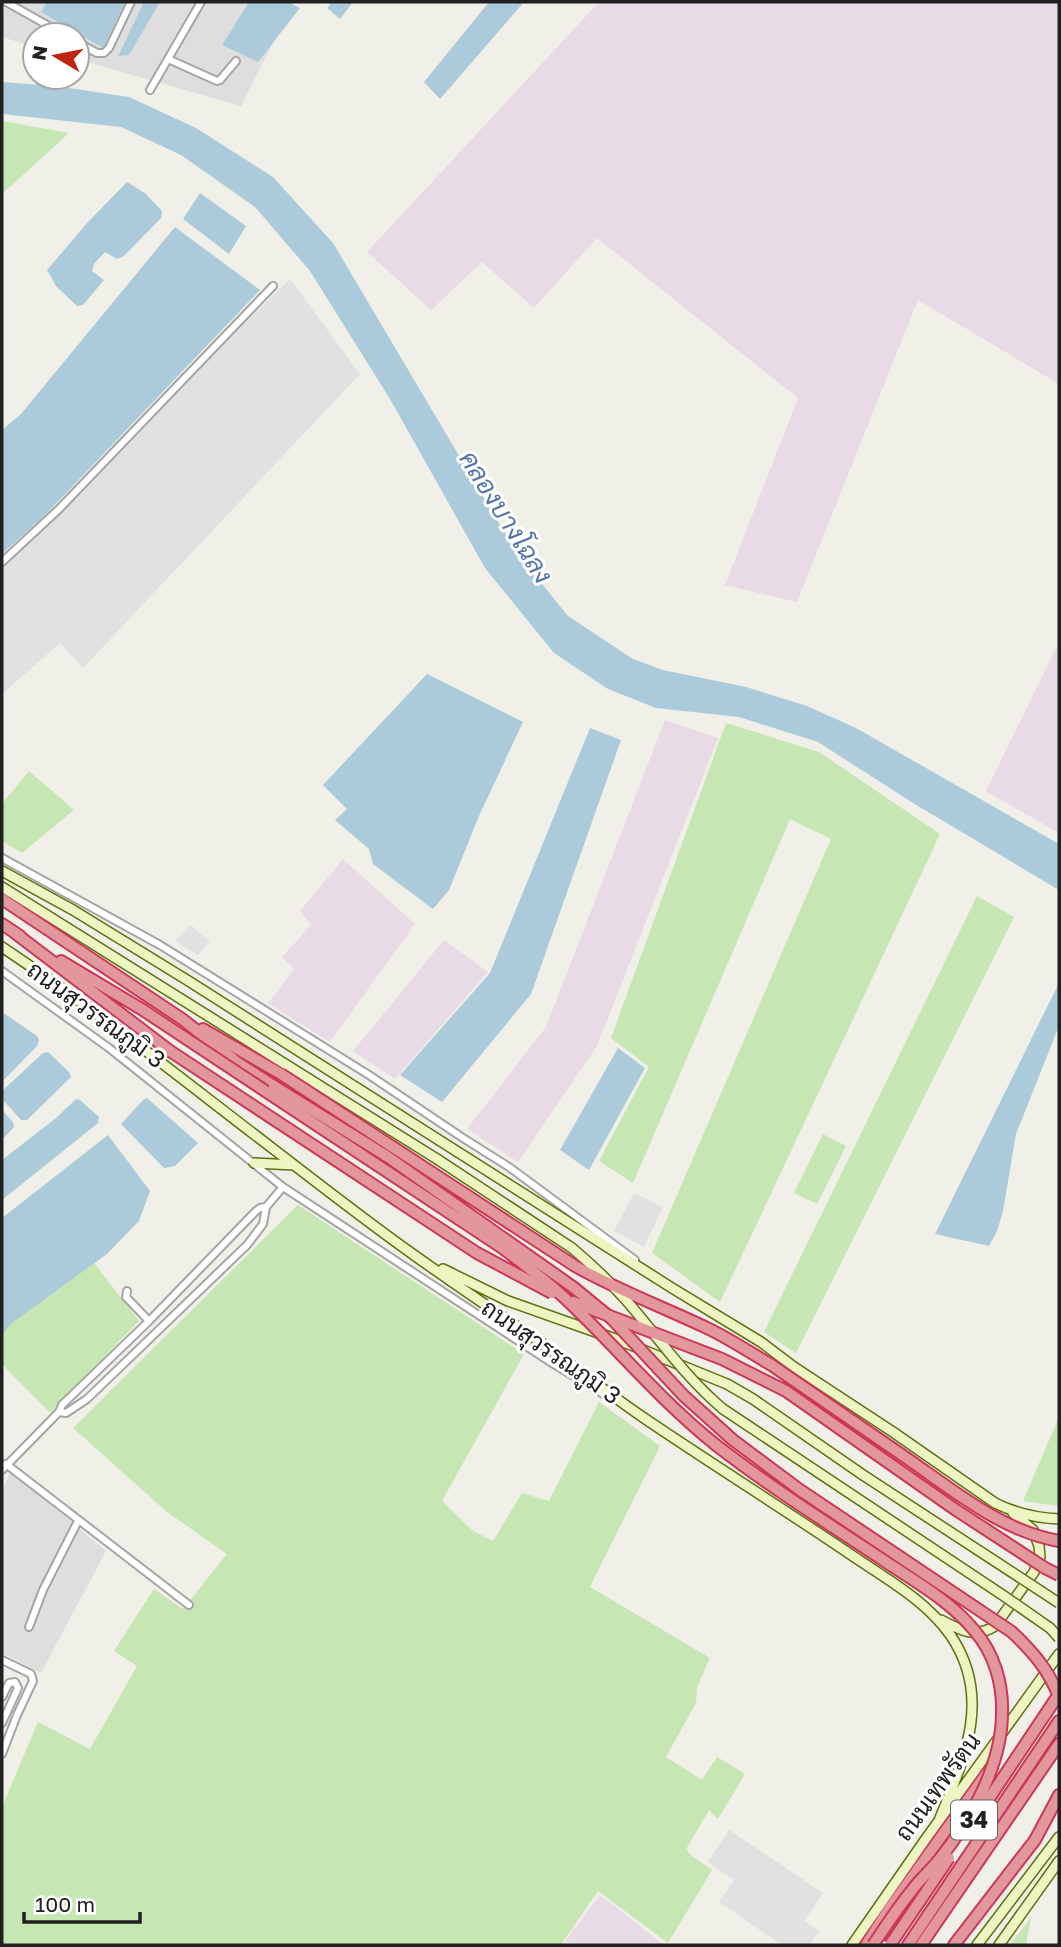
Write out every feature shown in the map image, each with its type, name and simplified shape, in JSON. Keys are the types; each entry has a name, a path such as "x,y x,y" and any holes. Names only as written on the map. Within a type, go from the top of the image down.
{"highway":[{"path":"2,899 182,1018 238,1062 388,1157 592,1302 631,1338 684,1396 733,1440 800,1490 1012,1632 1040,1661 1059,1695 889,1945"},
{"path":"2,924 170,1051 477,1253 531,1283 576,1303 687,1345 756,1375 811,1407 956,1510 1059,1575"},
{"path":"15,933 143,1010 501,1247 569,1302 672,1407 717,1445 939,1597 964,1618 986,1648 999,1681 1002,1730 995,1759 959,1832 939,1860 913,1888 873,1945"},
{"path":"182,1018 282,1074 575,1266 740,1345 980,1508 1040,1538 1059,1541"},
{"path":"908,1945 1059,1721"},
{"name":"34","path":"921,1945 1059,1744"},
{"path":"866,1945 995,1759"},
{"path":"954,1945 1035,1840 1059,1795"}],"main road":[{"path":"2,871 166,967 761,1342 995,1503 1028,1515 1059,1519"},
{"path":"2,887 549,1232 588,1262 627,1301 700,1390 723,1409 1004,1596 1059,1637"},
{"name":"ถนนสุวรรณภูมิ 3","path":"2,947 121,1032 411,1253 642,1417 904,1591 936,1617 962,1656 971,1684 973,1705 967,1748 940,1818"},
{"path":"254,1163 294,1165"},
{"path":"411,1253 508,1301 621,1340 727,1384 1059,1603"},
{"path":"936,1617 971,1633 986,1632 995,1626 1034,1572 1040,1557 1037,1538 1033,1530 1009,1510"},
{"name":"ถนนเทพรัตน","path":"852,1945 1059,1654"},
{"path":"977,1945 1059,1838"},
{"path":"999,1945 1059,1861"}],"street":[{"path":"6,2 40,21"},
{"path":"91,50 104,53 109,48 131,2"},
{"path":"150,90 201,2"},
{"path":"168,59 217,81 236,61"},
{"path":"2,562 59,509 273,286"},
{"path":"2,858 172,952 369,1075 509,1167 672,1288"},
{"path":"2,971 109,1048 283,1186 580,1382 642,1417"},
{"path":"59,1412 65,1413 87,1399 247,1245 263,1224 266,1208 283,1186"},
{"path":"189,1605 4,1467 59,1412 62,1405 149,1321 255,1212 266,1208"},
{"path":"127,1291 126,1297 149,1321"},
{"path":"29,1627 43,1590 78,1521"},
{"path":"2,1660 31,1674 33,1681 2,1754"},
{"path":"2,1697 9,1684 17,1684 17,1690 2,1723"}],"shaded area":[{"path":"2,2 294,2 241,106 91,63 91,21 21,21 21,43 2,37"},
{"path":"599,2 1059,2 1059,384 918,300 797,602 725,585 798,398 597,238 534,308 482,262 431,310 367,252"},
{"path":"290,279 360,374 83,668 60,643 2,694 2,560"},
{"path":"1059,642 1059,833 986,791"},
{"path":"665,720 718,738 597,1046 518,1162 467,1129 546,1027"},
{"path":"343,859 415,924 330,1042 268,1003 294,969 282,957 311,925 300,911"},
{"path":"191,925 210,942 198,955 175,941"},
{"path":"444,940 488,972 395,1079 353,1051"},
{"path":"634,1193 663,1207 644,1247 614,1231"},
{"path":"11,1471 106,1551 41,1673 2,1653 2,1492"},
{"path":"729,1830 823,1893 804,1921 819,1931 810,1945 782,1945 719,1902 734,1880 708,1862"},
{"path":"600,1895 664,1945 570,1945 565,1941"}],"green space":[{"path":"2,121 69,133 2,194"},
{"path":"726,723 819,752 940,834 720,1302 652,1253 831,839 790,819 633,1183 599,1161 649,1067 611,1038"},
{"path":"29,771 74,810 22,853 2,841 2,804"},
{"path":"977,896 1014,917 796,1353 764,1332"},
{"path":"823,1134 846,1146 817,1204 794,1193"},
{"path":"298,1205 524,1354 442,1501 473,1531 493,1541 522,1493 549,1501 599,1402 660,1446 590,1587 710,1658 697,1687 696,1703 666,1757 702,1780 717,1757 745,1774 718,1819 709,1810 686,1849 712,1870 668,1943 598,1891 562,1943 564,1945 2,1945 2,1807 38,1722 90,1749 137,1666 114,1651 154,1589 183,1609 227,1554 167,1512 73,1428"},
{"path":"94,1263 139,1321 50,1413 2,1364 2,1335 12,1323"},
{"path":"1059,1417 1059,1506 1023,1501"},
{"path":"1031,1917 1026,1945 1010,1945"}],"water":[{"path":"47,2 125,2 103,48 91,41 91,21 56,21 41,12"},
{"path":"144,2 160,2 129,55 118,56"},
{"path":"249,2 288,2 300,8 258,62 222,45"},
{"path":"332,2 353,2 340,19 327,8"},
{"path":"489,2 524,2 440,99 424,82"},
{"path":"2,82 21,83 21,91 89,91 129,97 196,128 273,177 333,243 516,552 568,616 633,659 663,670 746,687 807,706 856,728 1059,844 1059,890 913,803 818,742 739,717 656,708 608,689 554,653 485,568 390,399 310,271 255,207 181,155 121,127 2,114"},
{"path":"127,182 146,194 162,211 161,218 124,256 117,259 105,252 94,264 92,271 104,280 83,305 77,306 56,286 47,270"},
{"path":"200,193 246,226 229,254 183,219"},
{"path":"175,227 260,290 46,514 2,554 2,430 21,414"},
{"path":"427,674 523,722 479,816 449,890 433,909 373,864 369,849 335,820 347,809 323,785"},
{"path":"590,728 621,740 531,994 442,1102 400,1075 490,973"},
{"path":"1059,983 1059,1026 1016,1134 997,1231 989,1246 935,1234"},
{"path":"2,1014 37,1036 39,1040 37,1046 2,1082"},
{"path":"618,1048 645,1068 589,1170 560,1150"},
{"path":"48,1052 71,1077 27,1120 21,1120 2,1099 2,1091 43,1053"},
{"path":"147,1098 198,1143 175,1166 164,1168 121,1124"},
{"path":"76,1099 99,1117 98,1123 2,1200 2,1160"},
{"path":"2,1110 14,1127 2,1140"},
{"path":"108,1135 150,1191 139,1221 107,1254 12,1323 2,1335 2,1218"}],"water label":[{"name":"คลองบางโฉลง","path":"506,517"}]}
